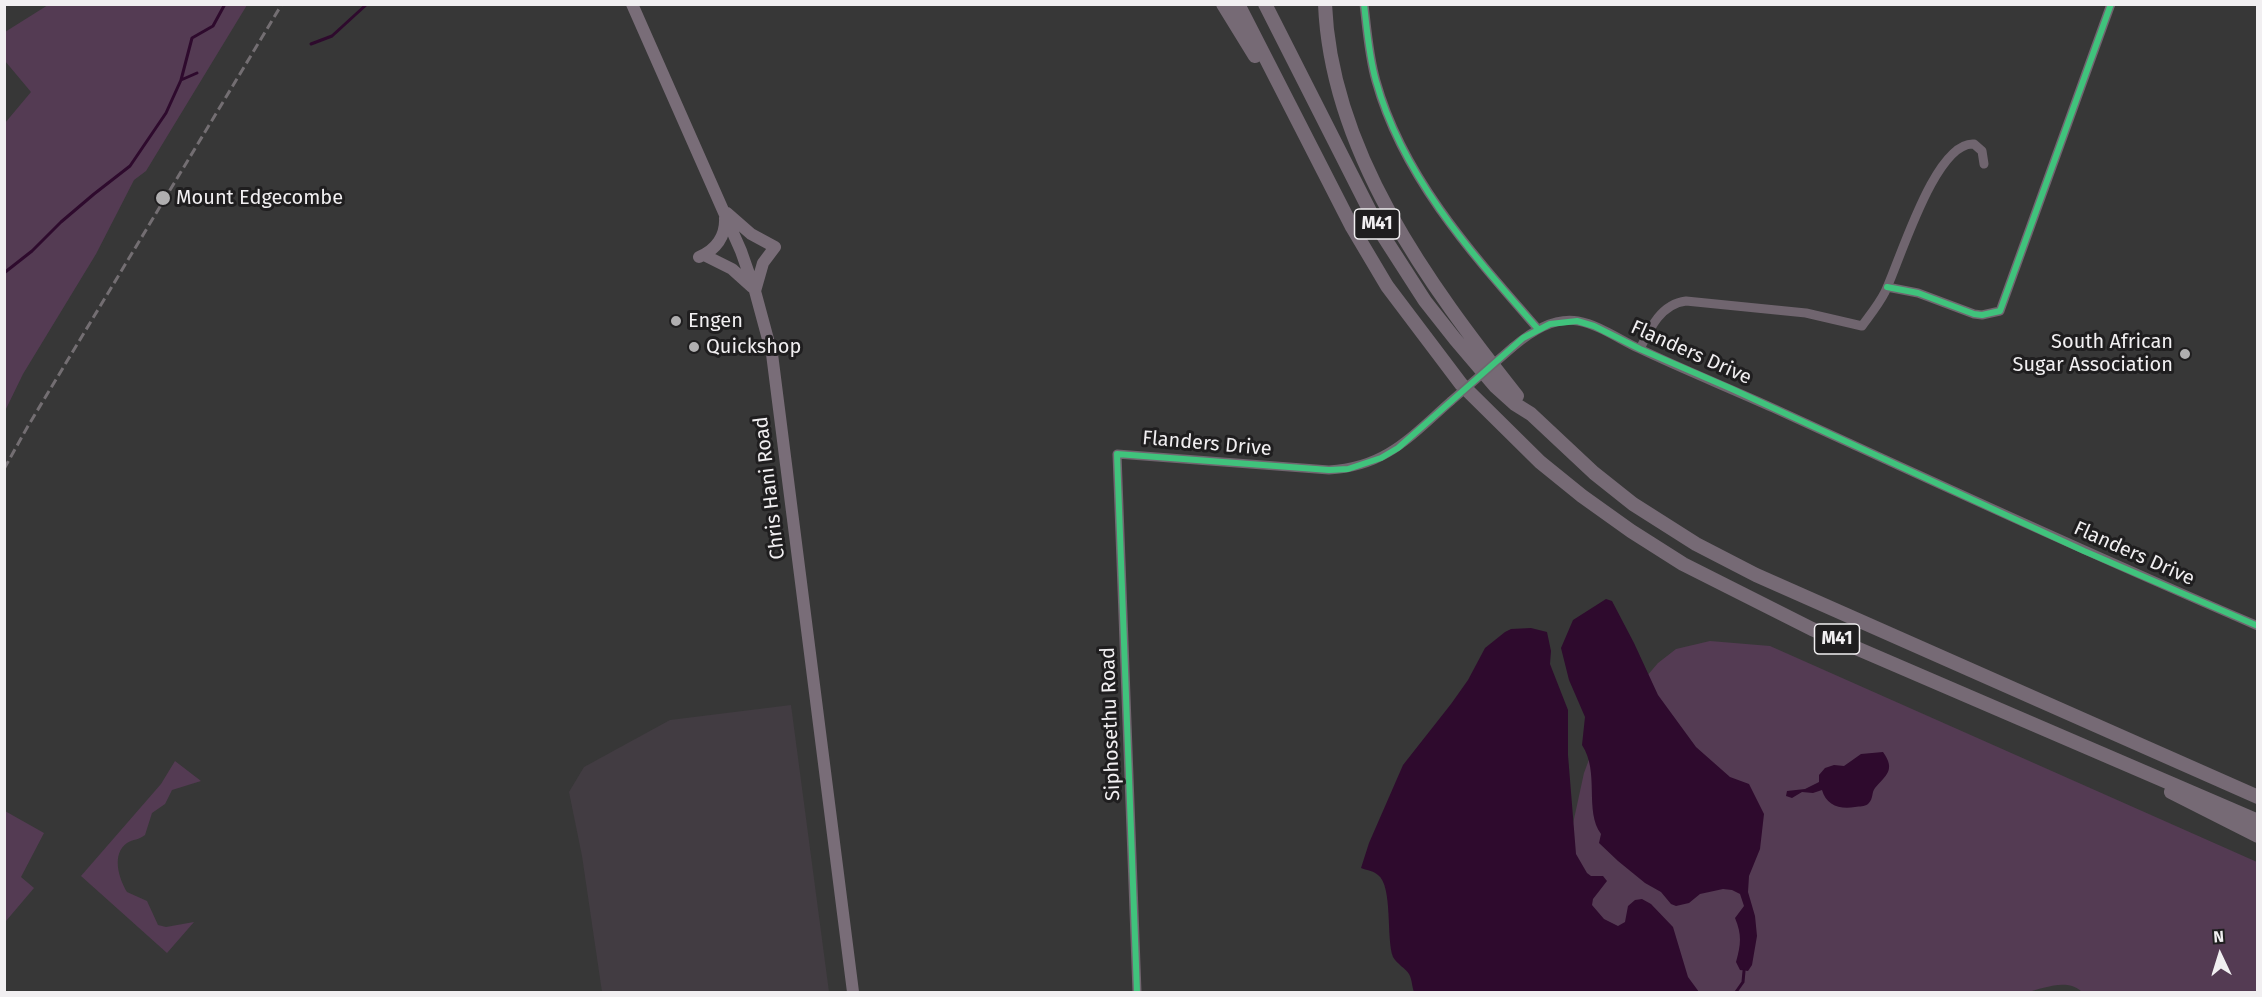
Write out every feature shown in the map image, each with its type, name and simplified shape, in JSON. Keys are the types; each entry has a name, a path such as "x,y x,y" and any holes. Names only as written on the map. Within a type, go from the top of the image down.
{"highway":[{"path":"1223,4 1298,124"},
{"name":"M41","path":"1238,4 1352,227 1382,278 1440,360 1491,415 1540,462 1582,496 1665,553 1812,629 2258,821"},
{"name":"M41","path":"1265,4 1380,231 1425,301 1495,386 1515,404 1531,414 1594,473 1633,504 1696,544 1756,575 2258,797"},
{"path":"1326,4 1339,90 1354,134 1389,209 1409,248 1442,297 1531,414"},
{"path":"2049,731 2258,836"},
{"path":"2115,734 2258,787"}],"main road":[{"name":"Chris Hani Road","path":"632,4 724,210 754,291 772,354 777,379 853,993"},
{"path":"724,210 742,228 775,248 764,262 754,291 732,269 702,257 715,248 722,237 725,224 724,210"}],"street":[{"path":"1364,4 1376,81 1404,151 1445,217 1473,254 1538,329"},
{"path":"1887,287 1918,293 1974,314 1982,315 2000,310 2111,4"},
{"path":"1640,349 1650,328 1668,307 1686,301 1806,313 1862,326 1887,287 1918,210 1950,155 1959,146 1974,144 1982,152 1984,164"},
{"name":"Flanders Drive","path":"1117,454 1329,470 1348,469 1381,458 1398,448 1513,347 1538,329 1550,324 1577,321 1594,326 2084,551 2258,627"},
{"name":"Siphosethu Road","path":"1117,454 1137,993"}],"shaded area":[{"path":"48,5 247,5 146,171 134,180 96,254 23,374 5,411 5,123 31,92 5,61 5,32"},
{"path":"1606,599 1612,601 1658,695 1696,747 1730,777 1749,784 1764,814 1760,849 1749,876 1748,892 1755,916 1757,936 1752,965 1748,971 1740,970 1736,962 1740,940 1735,918 1744,906 1740,894 1723,889 1700,894 1689,903 1676,906 1671,904 1661,892 1645,883 1618,861 1599,843 1601,834 1593,814 1590,767 1582,745 1585,717 1569,680 1561,648 1573,620"},
{"path":"1531,628 1547,632 1551,651 1550,664 1568,710 1568,755 1576,854 1587,873 1591,876 1603,876 1607,881 1593,899 1592,905 1604,919 1618,926 1625,922 1628,906 1635,900 1642,899 1651,904 1673,927 1688,977 1699,992 1414,992 1409,974 1393,957 1386,890 1383,881 1376,874 1361,868 1369,843 1403,765 1468,680 1485,648 1511,629"},
{"path":"1710,641 1770,646 2257,862 2257,992 2082,992 2063,985 2028,992 1586,992 1562,874 1584,773 1594,746 1623,704 1658,663 1676,649"},
{"path":"791,705 829,992 602,992 582,856 569,792 584,767 670,720"},
{"path":"1883,752 1889,763 1888,772 1875,788 1871,800 1866,805 1839,807 1830,803 1822,790 1813,793 1802,792 1792,798 1786,796 1787,791 1805,789 1819,782 1819,775 1825,768 1834,765 1844,766 1861,754"},
{"path":"175,761 201,781 172,790 165,804 152,813 145,835 127,843 119,853 118,860 119,874 127,892 147,901 158,925 166,927 194,922 167,953 81,876 161,784"},
{"path":"5,811 44,833 21,877 34,888 6,921 4,920"}],"waterway":[{"path":"4,273 32,251 61,222 130,166 166,113 181,80 192,38 213,26 225,4"},
{"path":"311,44 332,36 367,4"},
{"path":"181,80 197,73"},
{"path":"1736,992 1743,982 1744,971"}],"railway":[{"path":"4,469 282,4"}],"cycle path":[{"path":"1364,4 1376,81 1388,117 1404,150 1422,183 1443,214 1489,273 1538,329"},
{"path":"1887,287 1918,293 1974,314 1982,315 2000,311 2111,4"},
{"path":"1137,992 1117,454 1329,470 1348,469 1381,458 1398,448 1523,338 1550,324 1577,321 1594,326 2084,551 2258,626"}],"place":[{"name":"Mount Edgecombe","path":"163,198"},
{"name":"Engen","path":"676,321"},
{"name":"Quickshop","path":"694,347"},
{"name":"South African Sugar Association","path":"2185,354"}]}
